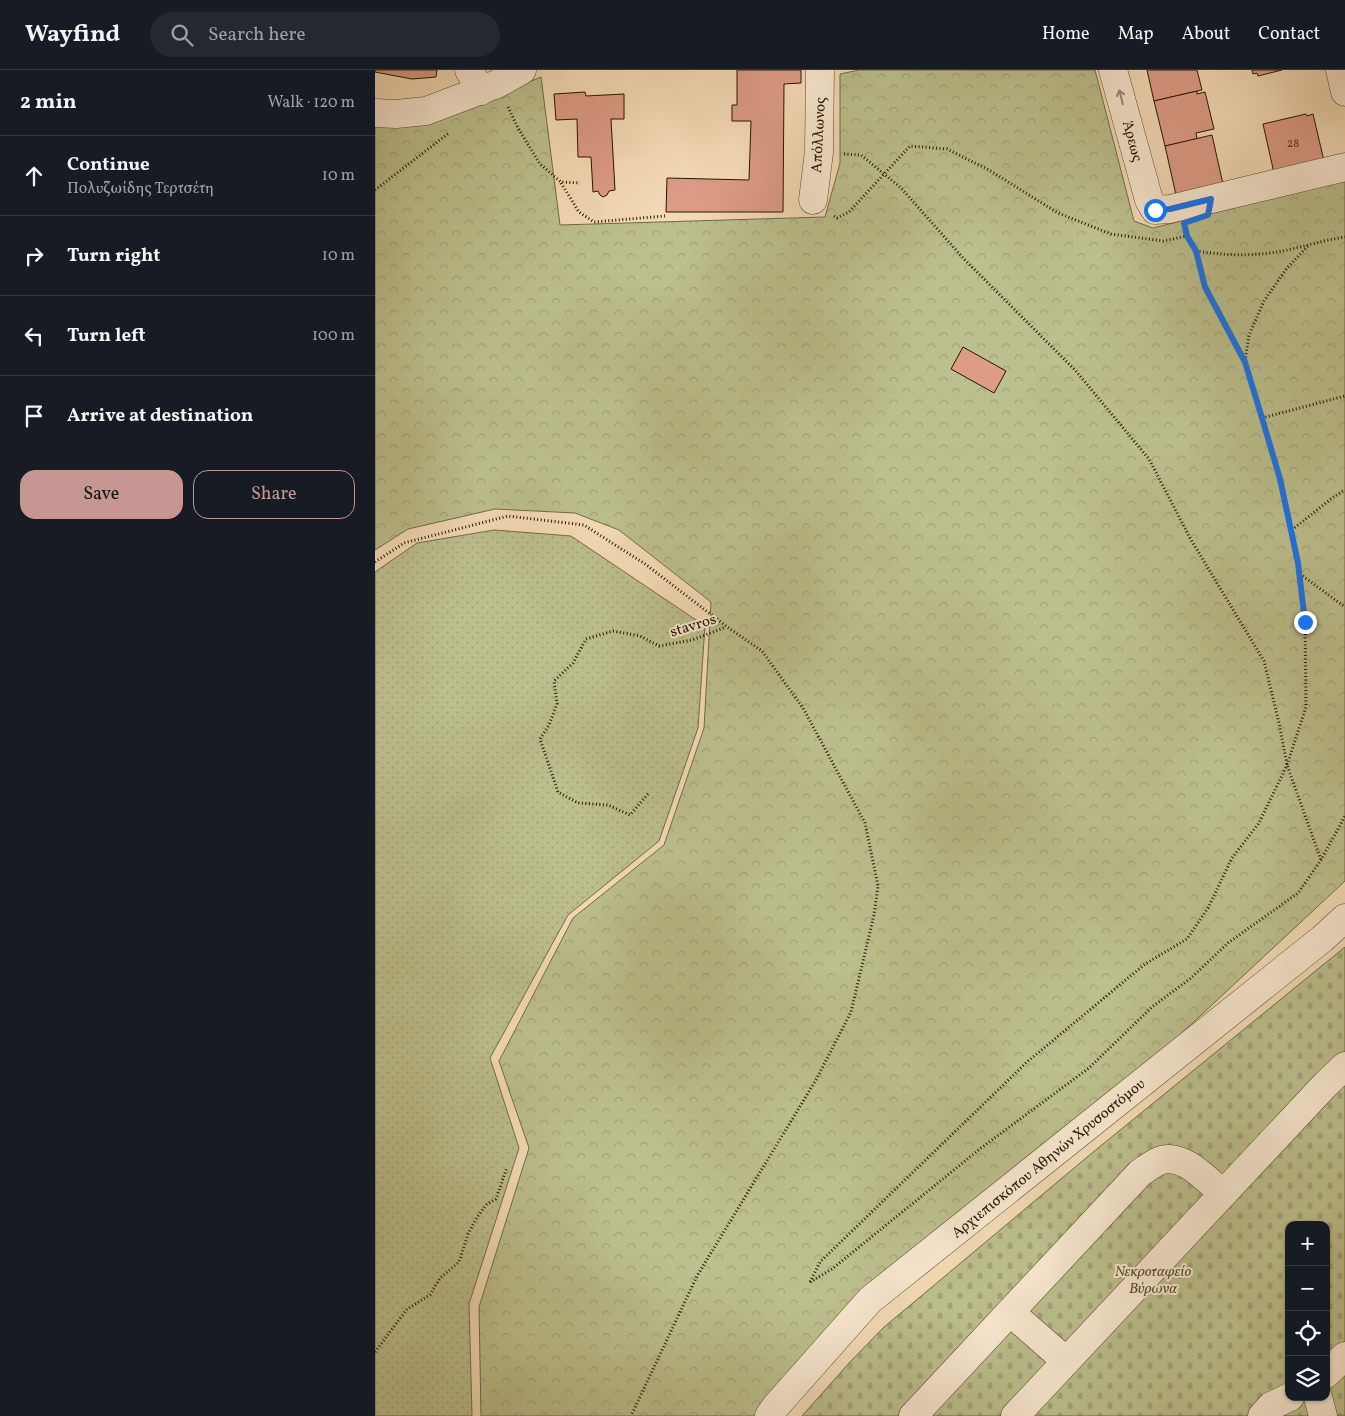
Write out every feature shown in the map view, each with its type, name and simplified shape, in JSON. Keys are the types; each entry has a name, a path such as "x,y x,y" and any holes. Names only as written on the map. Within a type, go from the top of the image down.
{"street":[{"path":"375,113 396,114 426,111 483,82 522,70"},
{"name":"Απόλλωνος","path":"813,200 819,152 820,70"},
{"name":"Άρεως","path":"1113,70 1149,200 1155,210 1170,209 1345,166"},
{"path":"1340,70 1345,92"},
{"name":"Αρχιεπισκόπου Αθηνών Χρυσοστόμου","path":"769,1416 870,1300 1322,940 1345,918"},
{"path":"1015,1416 1325,1085 1345,1066"},
{"path":"913,1416 1141,1173 1157,1162 1169,1159 1179,1160 1223,1194"},
{"path":"1010,1312 1066,1361"},
{"path":"1330,1370 1345,1356"},
{"path":"1263,1416 1271,1406 1285,1399"},
{"path":"1319,1401 1323,1416"}],"path":[{"path":"483,82 518,128 540,164 561,182 579,212 594,222 665,216"},
{"path":"375,190 454,129"},
{"path":"813,200 837,218 849,212 910,146 947,149 989,170 1058,213 1111,234 1163,241 1187,236"},
{"path":"819,152 861,155 901,188 964,259 1075,370 1149,460 1190,538 1264,661 1287,765 1321,860"},
{"path":"561,182 580,183"},
{"path":"1186,229 1187,236 1196,251 1205,287 1245,362 1280,479 1291,530 1305,622 1306,707 1287,765 1259,823 1232,858 1209,908 1187,939 1145,964 1027,1062 820,1262 810,1282 832,1269 981,1148 1089,1068 1152,1007 1191,978 1228,942 1298,893 1321,860 1345,816"},
{"path":"1196,251 1222,255 1259,254 1345,237"},
{"path":"1245,362 1249,335 1264,301 1287,268 1310,244"},
{"path":"1262,418 1345,396"},
{"path":"1291,530 1345,490"},
{"path":"375,562 404,543 508,516 584,524 645,564 762,651 803,708 865,822 878,886 874,915 851,1012 817,1080 697,1276 631,1416"},
{"path":"1299,573 1345,607"},
{"name":"stavros","path":"648,794 630,815 608,805 578,803 558,792 540,739 549,725 557,704 555,681 573,663 586,639 613,631 640,636 659,646 692,640 726,626"},
{"path":"375,1352 407,1310 430,1296 440,1278 459,1262 468,1234 477,1216 487,1204 496,1199 507,1167"}],"green space":[{"path":"859,70 1095,70 1134,221 1153,228 1345,180 1345,881 1141,1071 854,1299 796,1363 755,1416 481,1416 479,1307 529,1148 499,1061 573,918 664,845 704,728 711,602 619,530 575,513 495,509 408,529 375,550 375,119 485,100 541,77 560,225 825,217 840,163 840,74"},
{"path":"494,530 571,536 705,626 698,728 659,841 568,915 490,1058 519,1148 469,1304 472,1416 375,1416 375,572 417,543"},
{"name":"Νεκροταφείο Βύρωνα","path":"1345,947 1345,1416 802,1416 883,1328 1092,1153"}],"building":[{"path":"375,70 437,70 436,77 412,79 375,72"},
{"path":"737,70 801,70 801,83 784,84 783,212 666,212 667,178 749,180 751,121 732,121 732,105 737,105"},
{"path":"1147,70 1197,70 1202,90 1154,101"},
{"path":"1252,70 1282,70 1258,76 1257,73 1253,74"},
{"path":"1197,91 1197,94 1205,92 1214,129 1196,133 1197,139 1165,146 1154,101"},
{"path":"585,92 586,96 624,94 624,119 611,119 615,190 609,191 603,197 598,191 593,192 591,157 578,157 577,119 556,120 554,94"},
{"path":"1306,114 1307,116 1313,114 1324,161 1274,173 1263,124"},
{"path":"1212,135 1223,184 1176,195 1165,146"},
{"path":"963,347 1006,371 994,393 951,369"}],"route":[{"path":"1155,210 1170,209 1211,199 1208,215 1184,223 1187,236 1196,251 1205,287 1245,362 1262,418 1280,479 1298,563 1305,622"}]}
